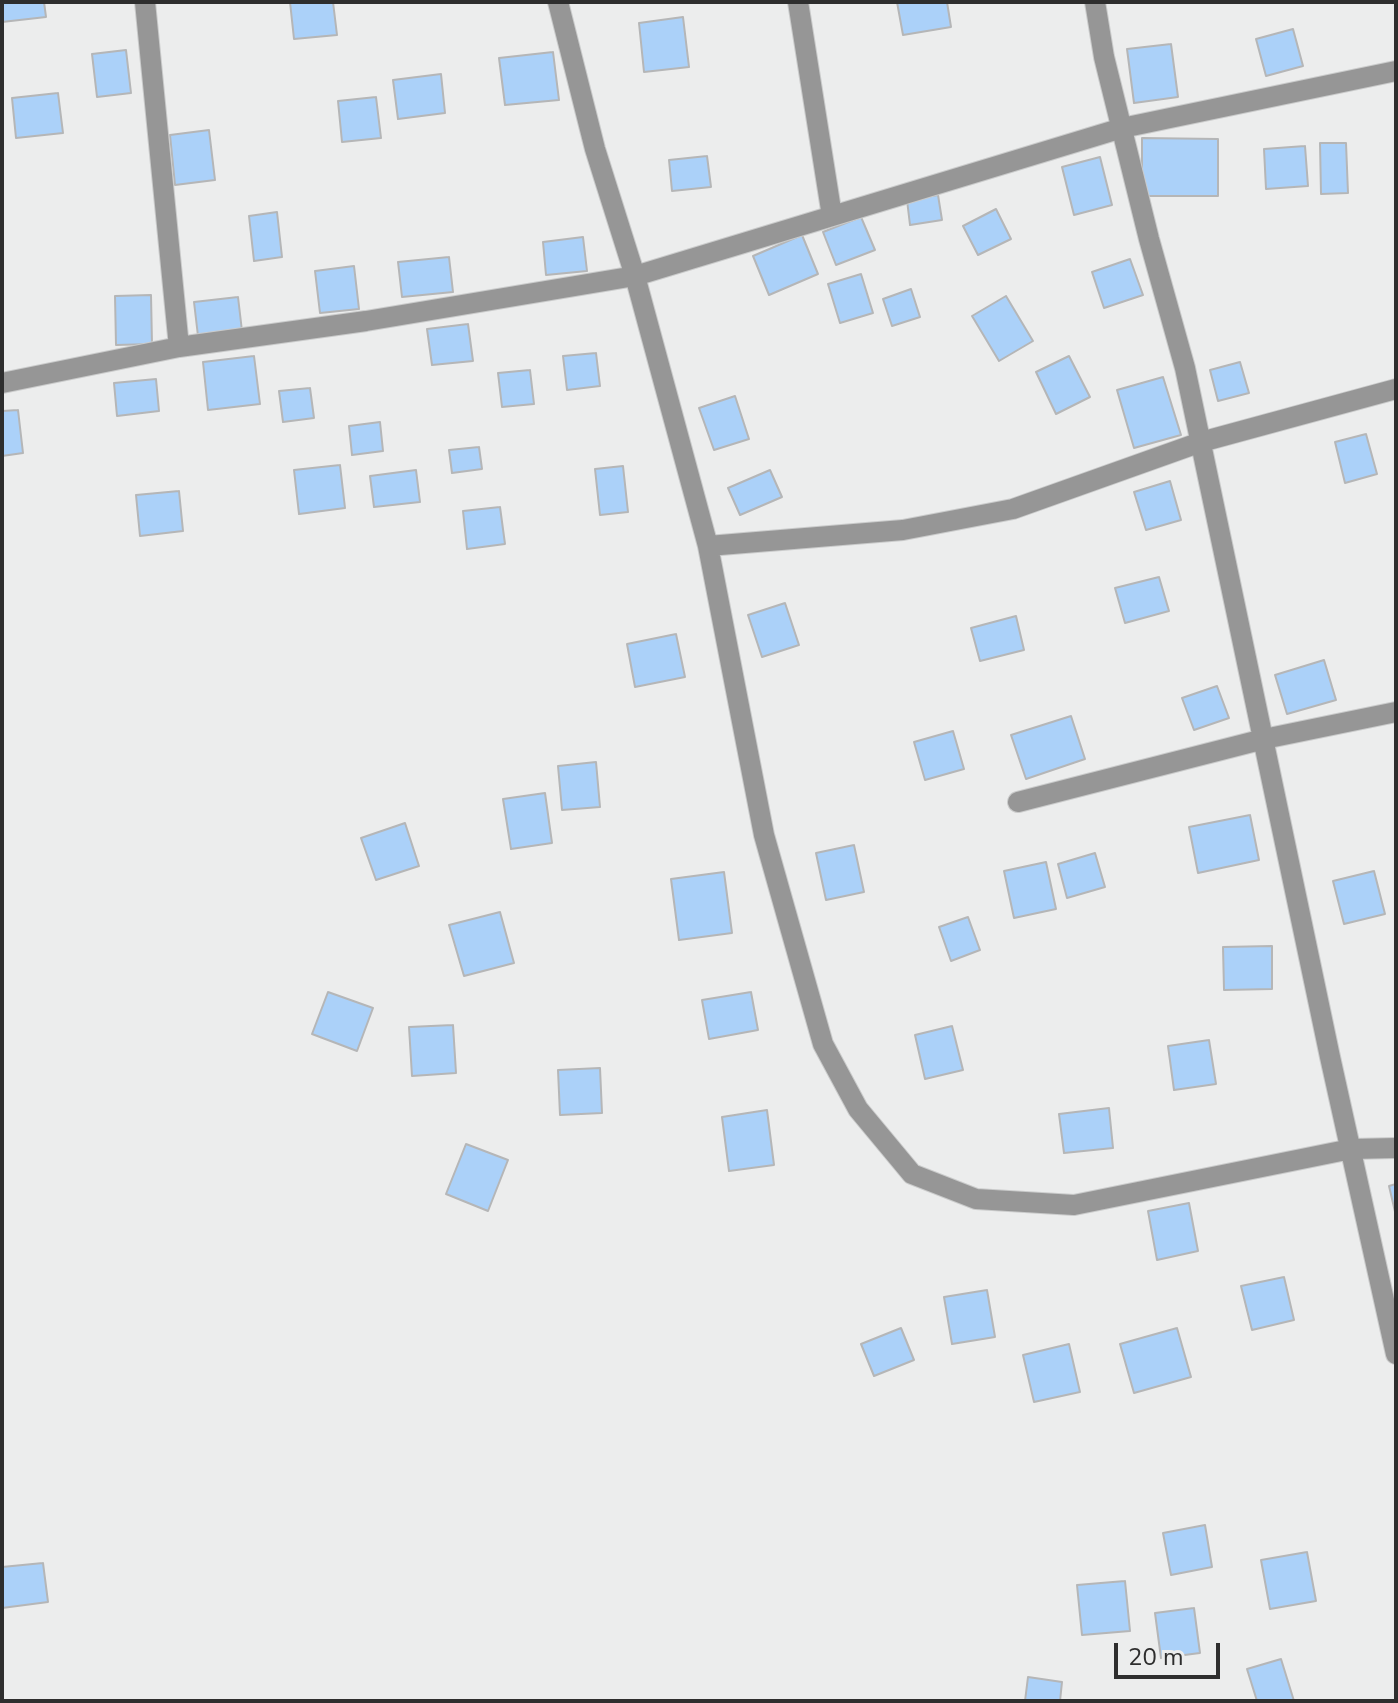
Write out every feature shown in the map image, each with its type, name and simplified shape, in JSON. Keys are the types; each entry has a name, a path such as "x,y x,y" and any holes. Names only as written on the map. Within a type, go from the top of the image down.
{"street":[{"path":"145,2 179,347"},
{"path":"558,2 595,149 635,276 708,546 764,835 823,1044 858,1109 912,1174 976,1199 1074,1205 1351,1149 1396,1148"},
{"path":"798,2 832,216"},
{"path":"1095,2 1104,57 1185,368 1396,1354"},
{"path":"2,383 179,347 366,321 635,276 1122,128 1396,71"},
{"path":"708,546 903,530 1013,509 1201,442 1396,389"},
{"path":"1018,802 1264,739 1396,712"}],"building":[{"path":"2,2 44,2 46,17 2,22"},
{"path":"290,2 333,2 337,35 294,39"},
{"path":"897,2 947,2 951,27 903,35"},
{"path":"683,17 689,67 644,72 639,23"},
{"path":"1293,29 1303,66 1266,76 1256,39"},
{"path":"1171,44 1178,97 1134,103 1127,49"},
{"path":"126,50 131,93 97,97 92,54"},
{"path":"553,52 559,100 505,105 499,58"},
{"path":"441,74 445,113 398,119 393,80"},
{"path":"58,93 63,133 16,138 12,98"},
{"path":"376,97 381,138 342,142 338,101"},
{"path":"209,130 215,180 175,185 170,135"},
{"path":"1142,138 1218,139 1218,196 1142,196"},
{"path":"1320,143 1346,143 1348,193 1321,194"},
{"path":"1305,146 1308,186 1266,189 1264,149"},
{"path":"707,156 711,187 672,191 669,160"},
{"path":"1100,157 1112,205 1074,215 1062,167"},
{"path":"938,195 942,220 910,225 907,200"},
{"path":"996,209 1011,239 978,255 963,226"},
{"path":"277,212 282,257 254,261 249,216"},
{"path":"861,217 875,250 836,265 823,232"},
{"path":"802,235 818,274 769,295 753,256"},
{"path":"583,237 587,271 546,275 543,242"},
{"path":"449,257 453,292 402,297 398,262"},
{"path":"1130,259 1143,295 1104,308 1092,272"},
{"path":"354,266 359,309 320,313 315,271"},
{"path":"861,274 873,313 840,323 828,284"},
{"path":"911,289 920,317 892,326 883,299"},
{"path":"151,295 152,344 116,345 115,296"},
{"path":"1006,296 1033,341 999,361 972,316"},
{"path":"238,297 242,331 198,336 194,302"},
{"path":"468,324 473,361 432,365 427,329"},
{"path":"596,353 600,386 567,390 563,356"},
{"path":"254,356 260,404 208,410 203,362"},
{"path":"1069,356 1090,397 1056,414 1036,372"},
{"path":"1240,362 1249,393 1218,401 1210,370"},
{"path":"530,370 534,404 502,407 498,373"},
{"path":"1163,377 1181,435 1134,448 1117,390"},
{"path":"156,379 159,411 117,416 114,383"},
{"path":"310,388 314,418 283,422 279,391"},
{"path":"735,396 749,439 714,450 699,408"},
{"path":"18,410 23,453 2,456 2,411"},
{"path":"380,422 383,451 352,455 349,426"},
{"path":"1366,434 1377,474 1345,483 1335,442"},
{"path":"479,447 482,469 452,473 449,450"},
{"path":"340,465 345,508 299,514 294,470"},
{"path":"623,466 628,512 600,515 595,469"},
{"path":"416,470 420,502 374,507 370,476"},
{"path":"770,470 782,497 740,515 728,488"},
{"path":"1170,481 1181,520 1146,530 1134,492"},
{"path":"179,491 183,531 140,536 136,495"},
{"path":"500,507 505,544 467,549 463,511"},
{"path":"1159,577 1169,611 1125,623 1115,588"},
{"path":"785,603 799,645 762,657 748,615"},
{"path":"1016,616 1024,650 980,661 971,628"},
{"path":"676,634 685,677 635,687 627,644"},
{"path":"1324,660 1336,700 1287,714 1275,675"},
{"path":"1217,686 1229,718 1194,730 1182,698"},
{"path":"1071,716 1085,759 1026,779 1011,735"},
{"path":"953,731 964,769 925,780 914,742"},
{"path":"596,762 600,807 562,810 558,766"},
{"path":"545,793 552,843 511,849 503,799"},
{"path":"1250,815 1259,860 1198,873 1189,827"},
{"path":"405,823 419,866 376,880 361,838"},
{"path":"854,845 864,892 826,900 816,853"},
{"path":"1095,853 1105,887 1067,898 1058,864"},
{"path":"1046,862 1056,909 1014,918 1004,871"},
{"path":"1374,871 1385,914 1344,924 1333,881"},
{"path":"724,872 732,933 679,940 671,879"},
{"path":"500,912 514,963 464,976 449,925"},
{"path":"968,917 980,950 951,961 939,927"},
{"path":"1272,946 1272,989 1224,990 1223,947"},
{"path":"328,992 373,1008 357,1051 312,1034"},
{"path":"751,992 758,1030 709,1039 702,1000"},
{"path":"453,1025 456,1073 412,1076 409,1027"},
{"path":"952,1026 963,1070 925,1079 915,1035"},
{"path":"1209,1040 1216,1084 1174,1090 1168,1046"},
{"path":"600,1068 602,1113 560,1115 558,1070"},
{"path":"1109,1108 1113,1148 1064,1153 1059,1114"},
{"path":"767,1110 774,1165 729,1171 722,1117"},
{"path":"466,1144 508,1160 488,1211 446,1194"},
{"path":"1396,1184 1396,1216 1389,1186"},
{"path":"1189,1203 1198,1251 1157,1260 1148,1211"},
{"path":"1284,1277 1294,1320 1252,1330 1241,1286"},
{"path":"987,1290 995,1337 952,1344 944,1297"},
{"path":"901,1328 914,1360 874,1376 861,1344"},
{"path":"1177,1328 1191,1377 1134,1393 1120,1344"},
{"path":"1069,1344 1080,1392 1034,1402 1023,1355"},
{"path":"1205,1525 1212,1567 1171,1575 1163,1533"},
{"path":"1307,1552 1316,1601 1270,1609 1261,1560"},
{"path":"43,1563 48,1602 2,1608 2,1567"},
{"path":"1125,1581 1130,1631 1082,1635 1077,1585"},
{"path":"1194,1608 1200,1653 1161,1658 1155,1613"},
{"path":"1281,1659 1294,1701 1257,1701 1247,1669"},
{"path":"1028,1677 1062,1682 1060,1701 1025,1701"}]}
